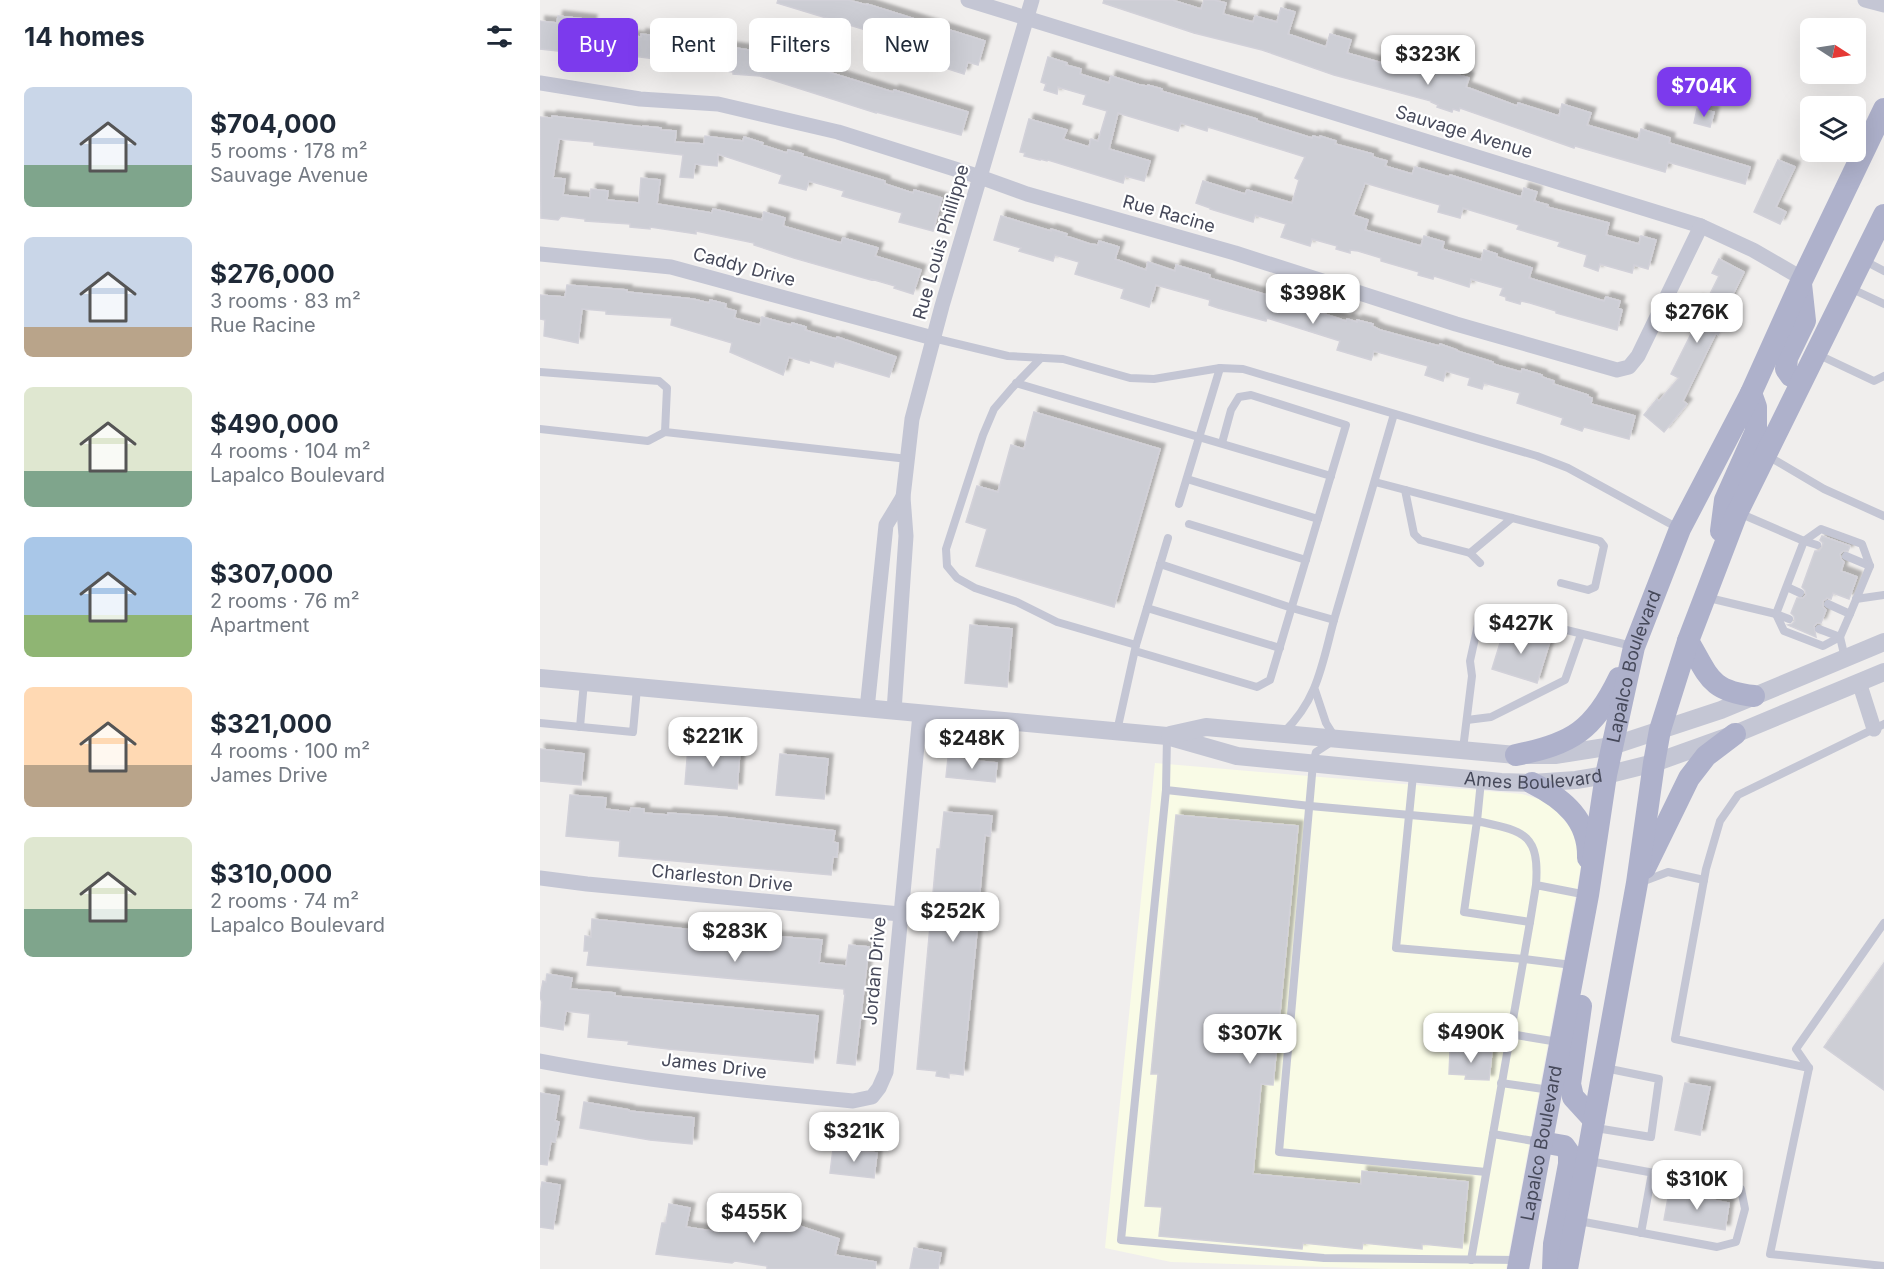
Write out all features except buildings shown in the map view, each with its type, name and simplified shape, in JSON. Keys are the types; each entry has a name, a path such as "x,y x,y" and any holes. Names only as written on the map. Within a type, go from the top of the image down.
{"main road":[{"name":"Lapalco Boulevard","path":"1519,1265 1588,895 1606,775 1634,647 1680,529 1751,393 1884,109"},
{"path":"1567,1269 1637,883 1660,730 1688,641 1737,513 1884,215"},
{"path":"1801,381 1791,376 1786,369 1788,358 1805,321 1802,281"},
{"path":"1718,562 1725,500 1756,431 1756,407 1751,393"},
{"path":"1688,641 1716,685 1734,694 1754,696"},
{"path":"1516,755 1540,751 1561,744 1587,726 1606,704 1634,647"},
{"path":"1637,883 1689,778 1706,756 1735,734"},
{"path":"1532,783 1560,800 1578,819 1586,836 1588,850 1588,895"},
{"path":"1575,966 1581,1006 1570,1084 1573,1097 1594,1124"},
{"path":"1541,1142 1564,1146 1569,1153 1554,1244 1553,1269"}],"street":[{"name":"Sauvage Avenue","path":"968,0 1701,226 1753,250 1802,281"},
{"name":"Rue Louis Phillippe","path":"894,711 906,536 903,497 912,419 933,338 1032,0"},
{"path":"1865,0 1884,5"},
{"name":"Rue Racine","path":"540,83 640,99 718,104 838,132 1027,194 1235,253 1456,324 1617,370 1629,367 1638,356 1701,226"},
{"name":"Caddy Drive","path":"540,254 671,267 933,338"},
{"name":"Rue Louis Phillippe","path":"867,709 886,525 903,497"},
{"name":"Ames Boulevard","path":"1167,736 1206,728 1283,733 1463,751 1554,755 1612,746 1721,710 1884,642"},
{"name":"Ames Boulevard","path":"540,678 1167,736 1237,756 1532,783 1576,780 1654,763 1735,734 1884,672"},
{"path":"1859,682 1879,726"},
{"name":"Jordan Drive","path":"879,1088 886,1072 920,714"},
{"name":"Charleston Drive","path":"540,878 900,915"},
{"name":"James Drive","path":"540,1061 590,1071 711,1087 854,1101 872,1097 879,1088"}],"lane":[{"path":"1862,260 1884,271"},
{"path":"1848,287 1884,304"},
{"path":"933,338 1008,356 1063,359 1130,378 1154,379 1220,368 1243,369 1537,456 1568,468 1680,529"},
{"path":"1815,352 1874,381 1884,376"},
{"path":"1041,358 994,409 982,435 946,549 947,566 957,579 975,588 1017,602 1057,622 1257,687 1270,680 1346,425 1251,395 1239,398 1231,410 1222,443"},
{"path":"1179,504 1220,368"},
{"path":"540,372 659,381 667,388 665,432"},
{"path":"1017,383 1331,476"},
{"path":"1283,733 1295,721 1315,690 1394,414"},
{"path":"540,429 648,441 665,432 908,459"},
{"path":"1766,454 1824,489 1884,516"},
{"path":"1187,479 1318,519"},
{"path":"1375,482 1599,541 1604,546 1595,587 1588,590 1561,583"},
{"path":"1405,490 1414,534 1420,540 1470,553 1480,562"},
{"path":"1737,513 1818,545"},
{"path":"1470,553 1512,518"},
{"path":"1189,524 1306,560"},
{"path":"1840,637 1823,646 1784,631 1776,614 1804,541 1821,530 1862,544 1870,566 1840,637 1845,658"},
{"path":"1117,731 1136,648 1168,538"},
{"path":"1846,556 1870,566"},
{"path":"1160,564 1334,620"},
{"path":"1787,587 1800,592"},
{"path":"1856,599 1884,595"},
{"path":"1704,597 1789,619"},
{"path":"1828,604 1850,614"},
{"path":"1147,608 1280,648"},
{"path":"1463,751 1472,676 1470,661 1479,620 1492,612 1634,647"},
{"path":"1819,629 1840,637"},
{"path":"1467,720 1491,717 1564,680 1581,634"},
{"path":"580,727 584,682"},
{"path":"540,723 633,732 637,687"},
{"path":"1315,690 1326,723 1336,739 1316,752 1313,763 1279,1152 1486,1172"},
{"path":"1809,1068 1675,1039 1704,880 1720,821 1738,795 1879,726"},
{"path":"1167,736 1166,790 1120,1240 1324,1258 1471,1260 1519,1265"},
{"path":"1413,773 1396,948 1524,958 1575,966"},
{"path":"1481,780 1464,912 1530,921"},
{"path":"1166,790 1477,821 1513,829 1522,833 1528,840 1536,858 1536,885 1471,1260"},
{"path":"1637,883 1668,873 1704,880"},
{"path":"1536,885 1588,895"},
{"path":"1884,923 1796,1048 1809,1068 1770,1254 1884,1266"},
{"path":"1510,1034 1560,1042"},
{"path":"1594,1124 1651,1137 1659,1079 1604,1067"},
{"path":"1501,1083 1551,1090"},
{"path":"1493,1134 1541,1142"},
{"path":"1576,1220 1717,1247 1736,1242 1745,1209 1741,1189 1587,1161"},
{"path":"1641,1233 1652,1173"}],"shaded area":[{"path":"1155,763 1522,794 1548,802 1571,828 1582,861 1506,1269 1390,1269 1171,1262 1105,1248"}]}
